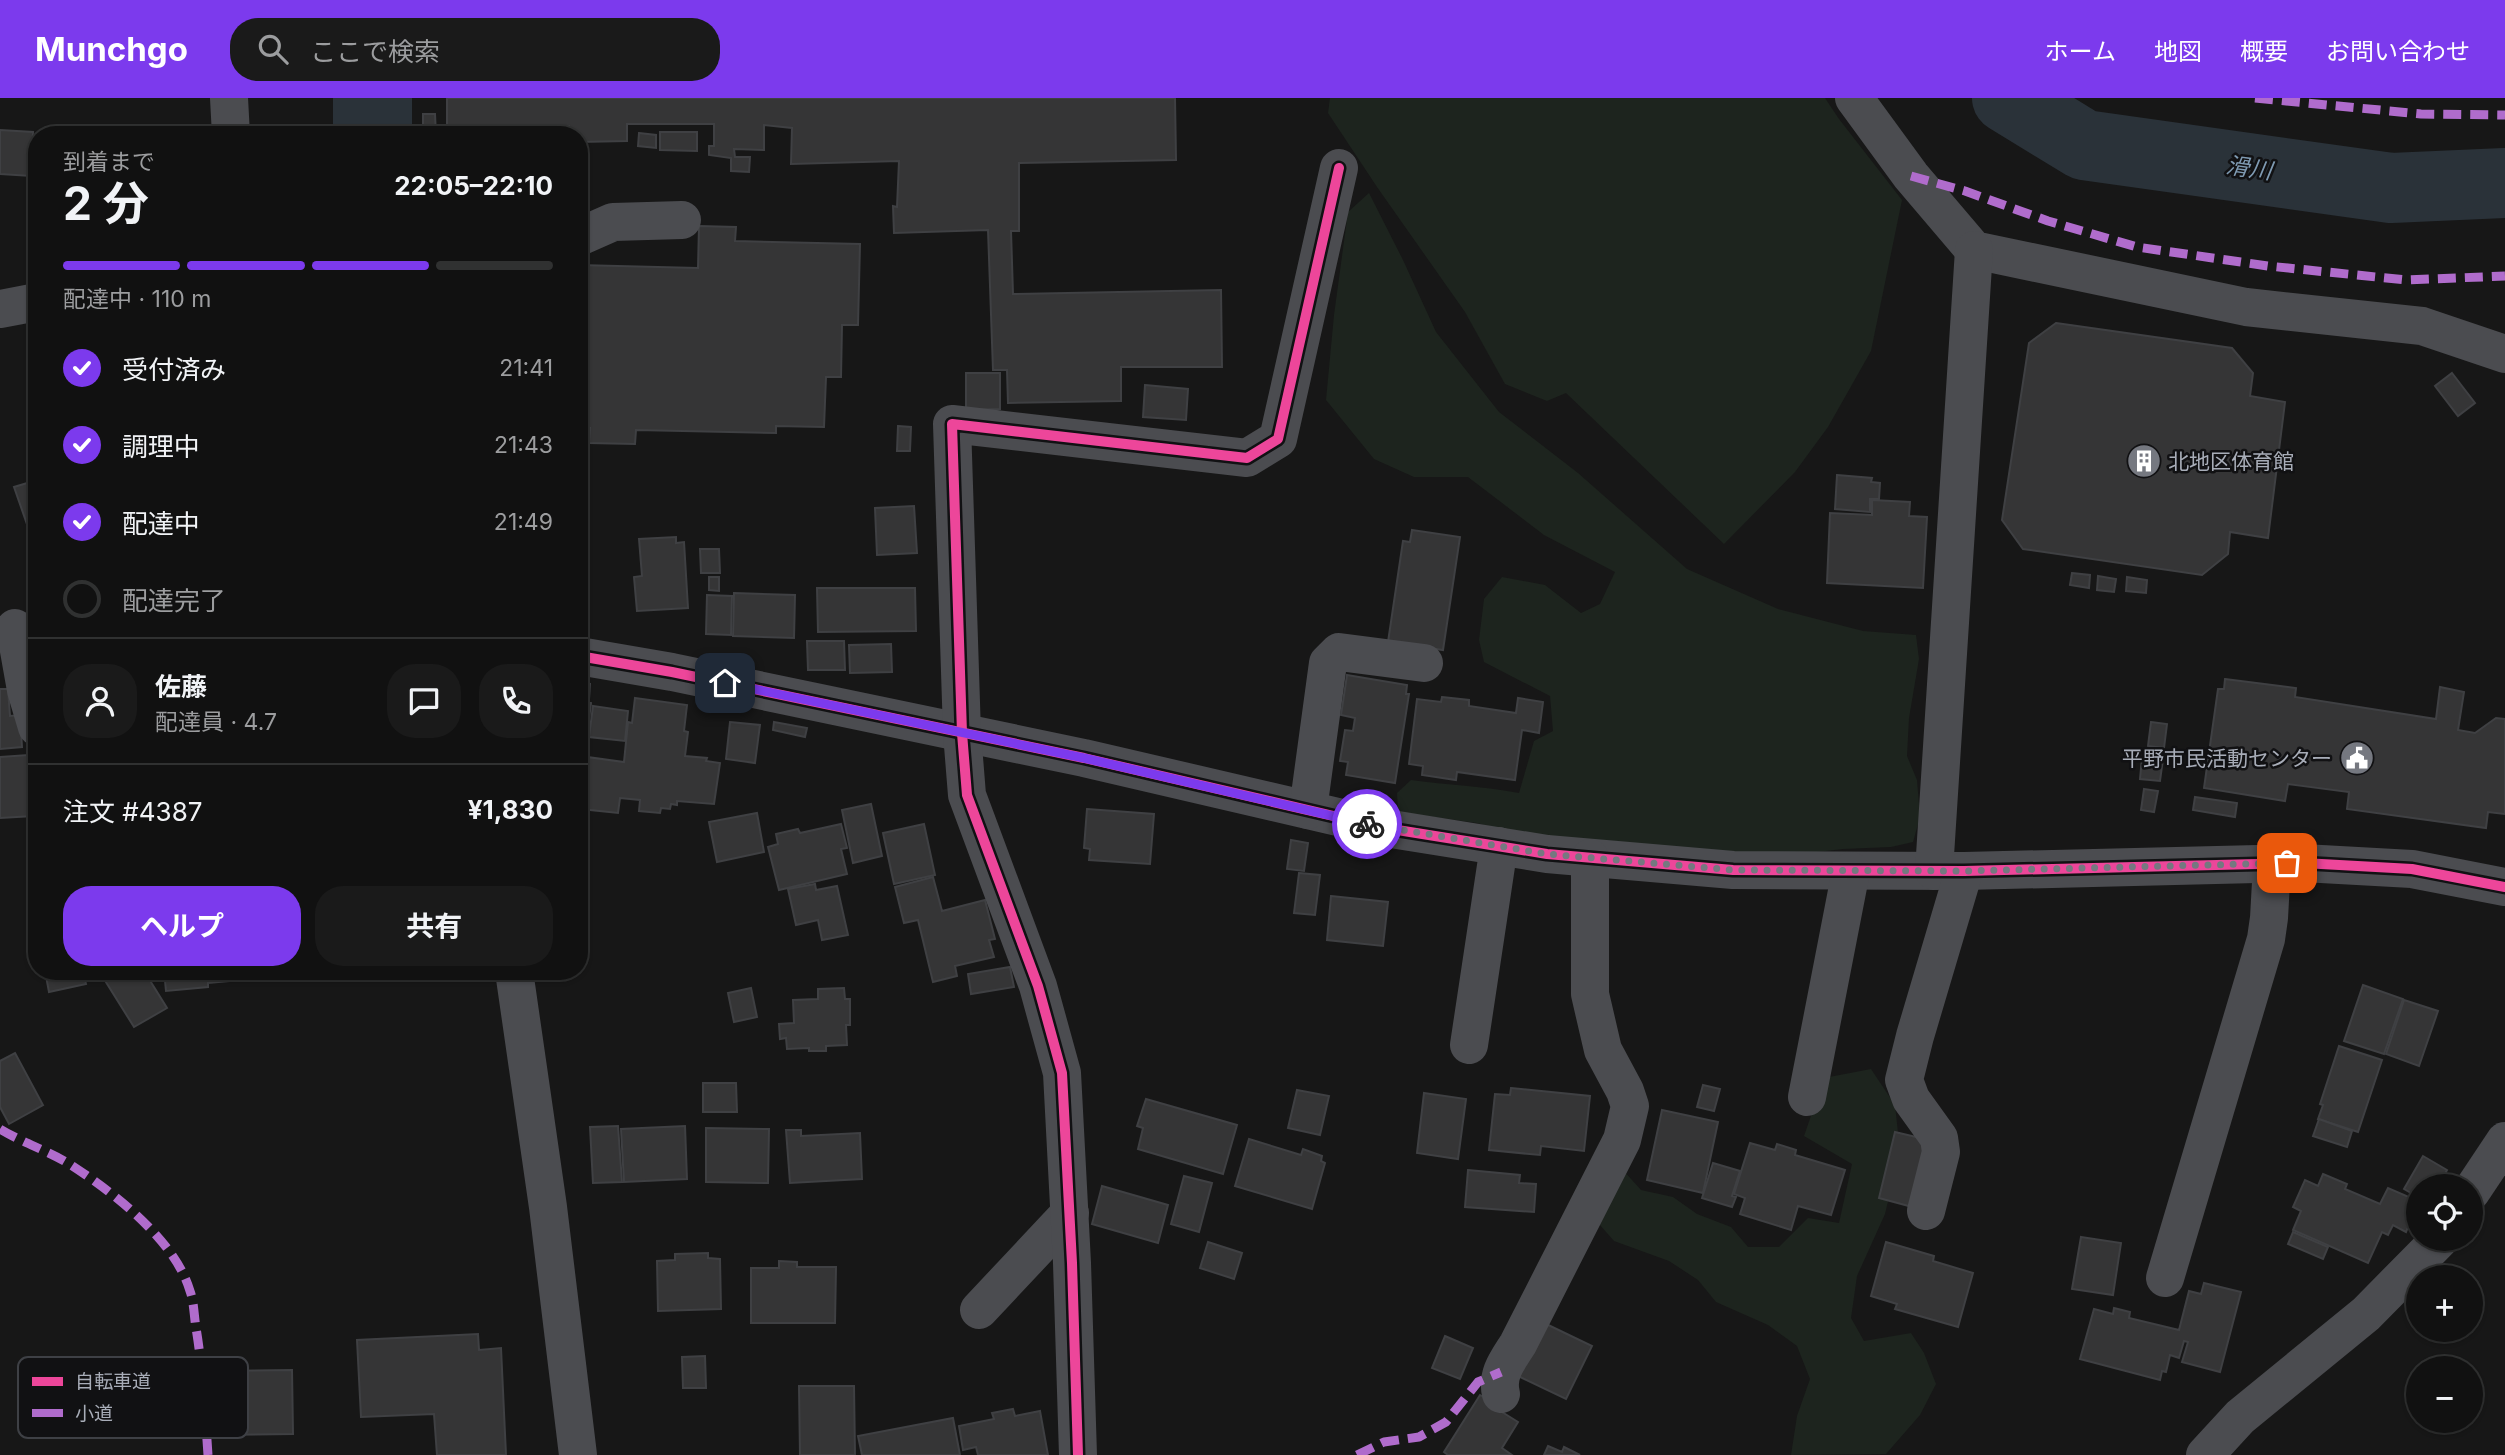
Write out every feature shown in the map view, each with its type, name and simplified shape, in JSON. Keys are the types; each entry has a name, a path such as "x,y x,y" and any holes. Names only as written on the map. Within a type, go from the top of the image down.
{"street":[{"path":"229,98 231,126"},
{"path":"1853,98 1910,176 1974,250 2246,307 2422,326 2505,354"},
{"path":"1079,1455 1062,1073 1038,986 967,795 962,733 953,424 1247,458 1279,439 1339,168"},
{"path":"588,233 613,222 682,220"},
{"path":"1926,1211 1941,1152 1939,1138 1911,1099 1904,1080 1949,871 1974,250"},
{"path":"0,309 28,304"},
{"path":"17,629 28,697"},
{"path":"1308,810 1328,663 1339,652 1424,663"},
{"path":"588,658 672,672 1084,758 1385,828 1590,858 1733,870 1949,871 2272,864 2412,869 2505,887"},
{"path":"1469,1045 1499,846"},
{"path":"1501,1394 1498,1383 1501,1372 1622,1140 1630,1106 1603,1050 1590,994 1590,858"},
{"path":"2165,1278 2266,939 2272,864"},
{"path":"1807,1097 1851,871"},
{"path":"515,980 548,1207 578,1455"},
{"path":"2483,1174 2505,1141"},
{"path":"979,1310 1070,1213"},
{"path":"2205,1455 2240,1417 2366,1314 2428,1251"}],"shaded area":[{"path":"333,98 412,98 412,126 333,126"},
{"path":"1330,98 1825,98 1902,200 1871,351 1828,427 1795,472 1724,544 1566,393 1547,401 1505,384 1465,312 1328,113"},
{"path":"1369,193 1436,332 1499,412 1578,473 1687,569 1778,609 1863,631 1916,635 1919,659 1909,718 1907,756 1917,780 1920,817 1913,842 1891,847 1792,855 1751,854 1525,836 1477,823 1398,812 1397,793 1411,780 1519,793 1534,741 1553,731 1550,696 1484,662 1479,640 1484,599 1502,577 1545,585 1581,613 1600,604 1615,572 1544,535 1468,477 1414,477 1374,459 1326,400 1348,212"},
{"path":"1871,1069 1895,1105 1900,1151 1885,1214 1857,1276 1851,1318 1864,1341 1911,1333 1924,1353 1936,1384 1920,1415 1886,1454 1791,1455 1797,1416 1810,1379 1797,1346 1768,1325 1716,1302 1698,1280 1669,1261 1614,1241 1592,1216 1622,1169 1641,1190 1673,1197 1697,1214 1731,1227 1748,1247 1779,1247 1808,1218 1839,1223 1852,1164 1804,1136 1824,1078"}],"building":[{"path":"447,98 1175,98 1176,160 1019,163 1019,231 1011,231 1013,294 1221,290 1222,367 1121,367 1121,401 1008,403 1007,370 993,370 988,230 894,233 893,206 897,207 899,161 791,164 792,128 764,125 764,150 734,149 735,157 750,157 749,172 731,171 731,158 709,155 709,146 714,146 714,124 627,124 627,141 588,142 588,126 447,126"},
{"path":"423,114 435,114 436,126 423,126"},
{"path":"0,130 28,132 28,176 0,174"},
{"path":"660,132 697,132 697,151 660,150"},
{"path":"639,133 656,135 656,148 638,146"},
{"path":"699,226 736,227 735,241 860,244 858,325 842,325 841,377 826,377 824,427 776,426 776,433 636,430 635,444 589,443 588,265 698,268"},
{"name":"北地区体育館","path":"2056,323 2232,348 2253,373 2250,396 2285,402 2268,538 2230,532 2228,554 2202,575 2023,549 2002,520 2029,343"},
{"path":"966,373 1000,373 1000,409 966,410"},
{"path":"2452,373 2475,403 2458,416 2435,386"},
{"path":"1145,385 1188,389 1186,420 1143,417"},
{"path":"898,426 911,427 910,451 897,451"},
{"path":"1837,475 1872,478 1871,482 1880,483 1879,499 1870,499 1870,512 1835,509"},
{"path":"28,483 28,527 14,487"},
{"path":"1872,500 1910,502 1909,516 1927,517 1923,588 1827,583 1830,513 1872,515"},
{"path":"914,506 917,553 877,555 875,508"},
{"path":"1412,530 1460,537 1443,650 1388,642 1403,541 1410,542"},
{"path":"676,537 676,543 684,542 688,608 637,611 634,577 642,576 639,539"},
{"path":"700,549 719,549 720,573 701,573"},
{"path":"2072,573 2090,575 2089,588 2070,585"},
{"path":"2098,576 2116,579 2114,592 2097,590"},
{"path":"709,577 719,577 719,591 709,590"},
{"path":"2127,577 2147,580 2146,593 2126,591"},
{"path":"817,588 915,588 916,631 818,632"},
{"path":"734,593 795,595 794,638 733,636"},
{"path":"707,595 732,596 731,635 706,634"},
{"path":"807,641 844,641 845,670 808,670"},
{"path":"891,644 892,672 850,673 849,645"},
{"path":"1347,675 1407,685 1406,694 1409,694 1395,783 1346,775 1348,762 1340,761 1345,730 1353,731 1355,718 1341,715"},
{"name":"平野市民活動センター","path":"2225,679 2296,688 2295,697 2436,719 2440,687 2464,692 2458,730 2475,733 2496,718 2505,719 2505,814 2488,812 2486,828 2347,809 2349,792 2288,784 2285,801 2204,788 2218,689 2224,689"},
{"path":"0,689 8,689 10,716 20,715 22,747 0,749"},
{"path":"1442,697 1469,700 1469,706 1516,713 1518,698 1543,702 1539,733 1522,730 1515,780 1457,772 1456,780 1422,775 1423,766 1409,764 1417,699 1441,702"},
{"path":"635,698 687,705 685,756 707,758 706,761 720,763 714,804 677,801 677,805 671,804 670,809 661,808 660,813 639,811 640,800 620,798 618,813 588,810 588,757 624,762 628,722 632,723"},
{"path":"588,702 591,703 588,727"},
{"path":"593,706 628,711 625,741 589,737"},
{"path":"730,722 760,725 755,763 726,759"},
{"path":"774,722 807,728 805,737 773,730"},
{"path":"2151,722 2167,724 2164,748 2148,746"},
{"path":"28,755 28,816 0,818 0,757"},
{"path":"2142,757 2163,759 2160,781 2140,779"},
{"path":"2144,789 2158,791 2154,812 2141,810"},
{"path":"2195,797 2237,803 2235,817 2193,810"},
{"path":"871,804 882,856 853,863 842,810"},
{"path":"1087,809 1154,814 1150,864 1089,860 1090,849 1084,848"},
{"path":"757,813 764,852 717,862 709,822"},
{"path":"841,824 847,848 841,849 847,874 779,890 768,847 778,844 776,834 798,829 800,833"},
{"path":"924,824 935,875 894,884 883,833"},
{"path":"1291,840 1308,843 1304,871 1287,869"},
{"path":"1299,873 1320,875 1315,915 1294,913"},
{"path":"933,877 942,911 985,900 995,939 989,940 994,957 955,966 957,976 933,982 918,920 904,923 895,887"},
{"path":"815,884 816,890 837,886 848,935 822,940 818,920 796,925 788,889"},
{"path":"1331,896 1388,902 1383,946 1327,940"},
{"path":"1010,967 1014,987 971,994 968,974"},
{"path":"47,980 85,980 86,984 49,992"},
{"path":"105,980 150,980 167,1008 134,1027"},
{"path":"165,980 229,980 208,983 208,987 166,991"},
{"path":"2363,985 2403,999 2384,1054 2344,1041"},
{"path":"751,988 757,1017 734,1022 728,993"},
{"path":"844,988 845,999 850,999 850,1025 846,1025 847,1045 826,1046 826,1051 809,1051 809,1048 787,1049 786,1038 780,1039 779,1024 794,1023 793,1000 818,999 818,989"},
{"path":"2404,1000 2438,1011 2419,1066 2386,1054"},
{"path":"2339,1046 2382,1060 2358,1132 2318,1119 2323,1105 2320,1104"},
{"path":"15,1053 43,1105 9,1124 0,1107 0,1061"},
{"path":"703,1083 736,1083 737,1112 703,1112"},
{"path":"1703,1085 1720,1089 1714,1111 1697,1107"},
{"path":"1511,1088 1590,1096 1584,1151 1541,1146 1540,1155 1489,1150 1495,1094 1510,1095"},
{"path":"1297,1090 1329,1096 1320,1135 1288,1128"},
{"path":"1424,1093 1466,1099 1458,1159 1417,1153"},
{"path":"1146,1099 1237,1125 1223,1174 1138,1149 1143,1128 1137,1126"},
{"path":"1662,1110 1718,1122 1703,1193 1647,1180"},
{"path":"2319,1119 2352,1131 2347,1147 2313,1136"},
{"path":"618,1126 622,1182 593,1183 590,1127"},
{"path":"685,1126 687,1179 624,1182 621,1129"},
{"path":"706,1128 769,1129 768,1183 706,1182"},
{"path":"786,1130 801,1130 801,1136 860,1133 862,1179 790,1183"},
{"path":"1895,1132 1933,1141 1916,1208 1879,1198"},
{"path":"1249,1139 1301,1155 1303,1149 1322,1156 1321,1161 1325,1163 1312,1209 1235,1186"},
{"path":"1750,1143 1775,1150 1777,1144 1796,1150 1795,1155 1845,1170 1831,1215 1798,1206 1791,1230 1740,1214 1745,1198 1734,1194"},
{"path":"2423,1156 2447,1170 2445,1174 2413,1174"},
{"path":"1713,1163 1740,1171 1732,1196 1736,1197 1732,1207 1702,1198"},
{"path":"1468,1170 1520,1175 1519,1183 1536,1184 1534,1212 1465,1207"},
{"path":"2323,1174 2347,1184 2345,1189 2380,1204 2388,1188 2406,1196 2406,1232 2393,1225 2388,1235 2382,1232 2368,1263 2293,1230 2301,1211 2293,1207 2305,1180 2318,1186"},
{"path":"1184,1176 1212,1183 1199,1232 1171,1224"},
{"path":"1102,1186 1168,1205 1158,1243 1092,1224"},
{"path":"2293,1232 2328,1247 2323,1259 2288,1244"},
{"path":"2081,1237 2121,1243 2113,1295 2072,1289"},
{"path":"1208,1242 1242,1253 1234,1279 1200,1268"},
{"path":"1886,1242 1934,1256 1933,1261 1973,1273 1958,1327 1895,1309 1897,1304 1871,1296"},
{"path":"708,1253 708,1258 720,1259 721,1309 658,1311 657,1261 675,1260 675,1254"},
{"path":"779,1261 797,1262 797,1267 836,1267 835,1323 751,1323 751,1268 779,1268"},
{"path":"2204,1283 2241,1292 2220,1372 2182,1362 2188,1342 2184,1341 2179,1358 2170,1355 2166,1372 2162,1371 2160,1380 2080,1359 2094,1309 2113,1314 2114,1308 2130,1312 2129,1318 2179,1330 2189,1291 2201,1294"},
{"path":"1542,1322 1592,1346 1566,1399 1516,1375"},
{"path":"478,1334 479,1350 501,1348 506,1455 437,1455 434,1414 361,1417 357,1340"},
{"path":"1445,1336 1473,1348 1460,1379 1432,1368"},
{"path":"705,1356 706,1388 683,1388 682,1357"},
{"path":"292,1370 293,1434 248,1435 248,1371"},
{"path":"799,1386 854,1386 855,1455 800,1455"},
{"path":"1480,1395 1504,1409 1502,1412 1518,1422 1502,1448 1512,1455 1448,1455 1444,1452"},
{"path":"1013,1409 1015,1416 1040,1411 1048,1455 978,1455 976,1447 963,1450 959,1426 994,1419 992,1413"},
{"path":"953,1418 960,1455 862,1455 858,1436"},
{"path":"1548,1446 1562,1452 1564,1447 1580,1455 1544,1455"}],"waterway":[{"name":"滑川","path":"2007,98 2084,145 2391,188 2505,183"}],"marked path":[{"path":"2255,98 2421,114 2505,115"},
{"path":"1911,176 2137,247 2268,266 2406,280 2505,276"},
{"path":"0,1129 63,1160 88,1176 124,1204 157,1236 182,1272 190,1291 200,1357"},
{"path":"1357,1455 1384,1442 1419,1437 1446,1422 1478,1382 1501,1372"},
{"path":"207,1438 208,1455"}],"cycle path":[{"path":"1078,1455 1062,1073 1038,986 967,795 962,733 952,424 1247,458 1278,439 1339,168"},
{"path":"588,658 672,672 1084,758 1385,828 1547,854 1733,870 1964,871 2303,863 2412,869 2505,887"}],"way so far":[{"path":"1367,824 1547,854 1733,870 1964,871 2287,863"}],"place":[{"name":"北地区体育館","path":"2144,461"},
{"name":"平野市民活動センター","path":"2357,758"}],"route":[{"path":"725,683 1084,758 1367,824"}]}
